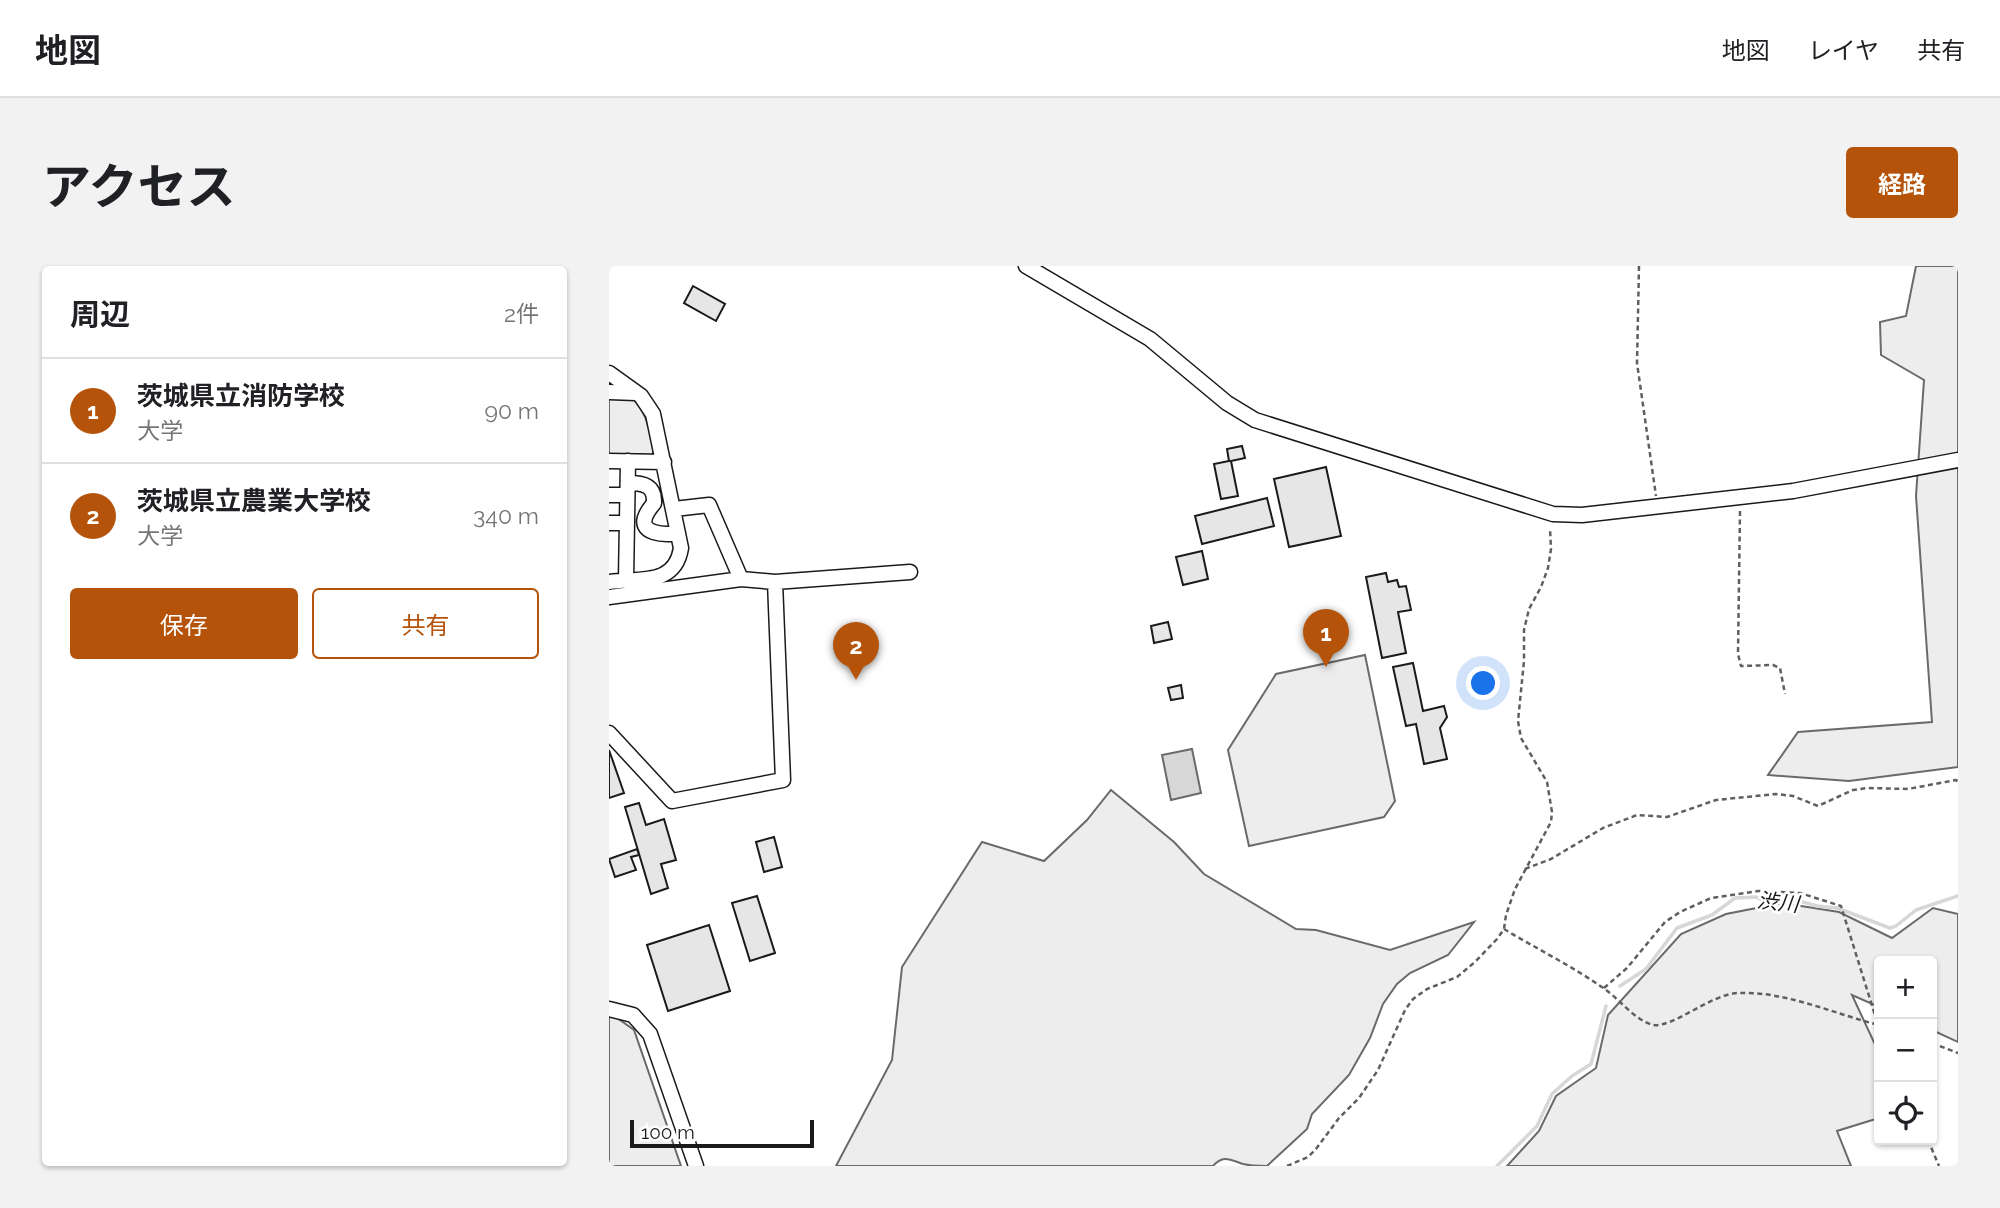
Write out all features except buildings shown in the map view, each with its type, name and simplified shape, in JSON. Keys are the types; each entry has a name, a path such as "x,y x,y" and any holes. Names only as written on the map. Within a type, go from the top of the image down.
{"street":[{"path":"1026,266 1150,339 1227,403 1255,421 1553,514 1582,515 1832,485 1958,460"},
{"path":"609,373 649,405 653,414 681,548 679,561 662,577 609,582"},
{"path":"609,392 636,393"},
{"path":"609,461 664,462"},
{"path":"626,580 628,461"},
{"path":"609,495 642,483 654,493 654,503 647,513 646,527 655,534 678,533"},
{"path":"674,509 709,505 741,579"},
{"path":"609,523 627,523"},
{"path":"609,597 741,579 775,582 910,572"},
{"path":"609,733 673,802 783,780 775,582"},
{"path":"609,1009 633,1015 650,1034 696,1166"}],"path":[{"path":"1639,266 1637,363 1658,506"},
{"path":"1740,497 1738,654 1741,666 1773,665 1780,668 1785,694"},
{"path":"1287,1166 1308,1157 1359,1098 1378,1070 1405,1010 1413,999 1427,989 1457,977 1475,962 1504,929 1515,889 1551,822 1547,782 1521,738 1518,721 1524,630 1528,609 1548,568 1553,514"},
{"path":"1525,869 1551,859 1604,828 1637,815 1668,817 1716,800 1776,794 1793,796 1818,806 1853,790 1907,789 1956,779 1958,782"},
{"path":"1604,989 1627,968 1665,922 1679,912 1711,898 1758,891 1800,893 1841,906 1877,1019"},
{"path":"1504,929 1604,989 1640,1018 1654,1025 1671,1021 1721,996 1738,993 1766,995 1821,1007 1874,1024"},
{"path":"1937,1045 1958,1053"},
{"path":"1930,1145 1939,1166"}],"shaded area":[{"path":"1916,266 1958,266 1958,767 1849,781 1768,775 1798,732 1932,722 1916,496 1924,380 1881,355 1880,322 1906,316"},
{"path":"609,395 630,396 636,402 647,421 654,450 652,455 609,454"},
{"path":"1365,655 1395,801 1384,817 1249,846 1228,750 1276,674"},
{"path":"1192,749 1201,793 1171,800 1162,755"},
{"path":"1111,790 1174,842 1204,874 1296,929 1316,930 1390,950 1474,922 1448,955 1410,973 1397,984 1383,1004 1370,1038 1349,1075 1312,1114 1307,1129 1267,1166 1246,1165 1227,1159 1220,1160 1213,1166 836,1166 892,1060 902,967 982,842 1044,861 1087,820"},
{"path":"1782,903 1839,912 1892,938 1933,908 1958,914 1958,1042 1937,1032 1937,956 1874,956 1874,1005 1852,995 1874,1042 1874,1120 1837,1131 1851,1166 1507,1166 1539,1131 1556,1096 1596,1068 1608,1015 1681,934 1726,914"},
{"path":"613,1015 634,1030 681,1166 609,1166 609,1017"}],"waterway":[{"name":"渋川","path":"1620,986 1646,969 1677,928 1712,915 1735,898 1756,897 1768,903 1796,900 1837,908 1890,928 1916,910 1958,896"},
{"name":"渋川","path":"1497,1166 1537,1126 1552,1094 1591,1064 1606,1006"}],"place":[{"name":"茨城県立消防学校","path":"1326,667"},
{"name":"茨城県立農業大学校","path":"856,680"}]}
